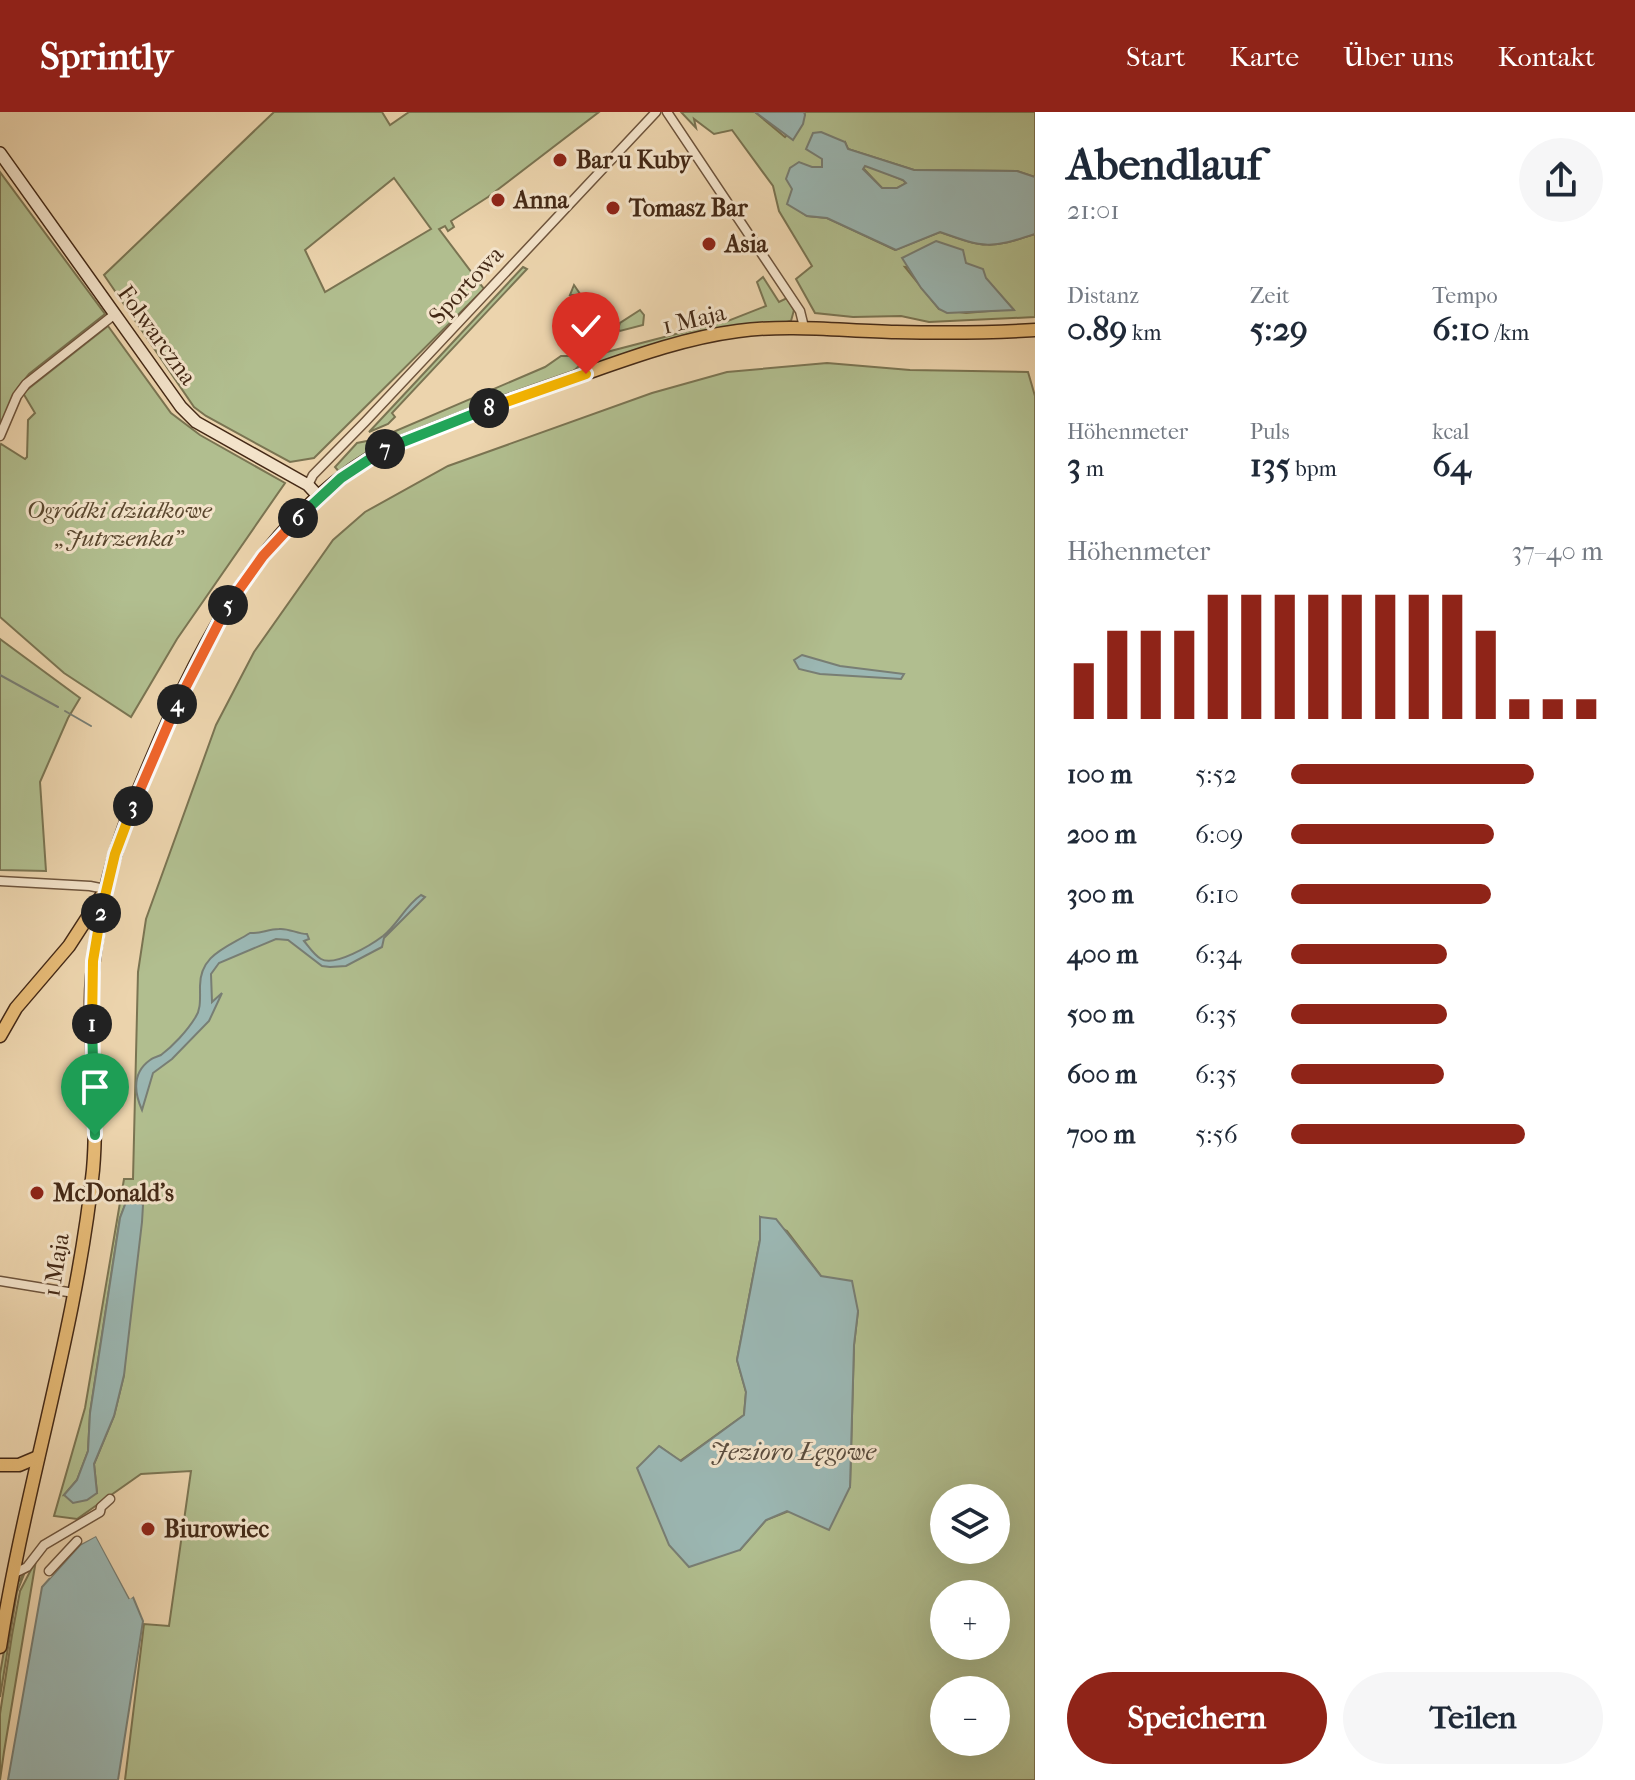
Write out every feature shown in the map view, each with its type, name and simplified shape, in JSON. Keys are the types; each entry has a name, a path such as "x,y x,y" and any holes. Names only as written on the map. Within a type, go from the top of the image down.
{"main road":[{"name":"1 Maja","path":"0,1647 12,1575 74,1293 93,1164 91,999 94,954 105,889 120,838 183,691 221,618 263,556 319,497 354,468 393,446 607,366 694,338 804,327 970,333 1035,330"},
{"path":"0,1036 24,997 69,946 105,889"},
{"path":"69,946 85,943 94,954"},
{"path":"0,1465 19,1465 38,1457"}],"street":[{"name":"Sportowa","path":"308,485 313,475 656,112"},
{"path":"667,112 800,311 804,327"},
{"name":"Folwarczna","path":"0,153 181,407 196,422 308,485 319,497"},
{"path":"0,436 17,396 26,384 115,314"},
{"path":"0,881 105,889"},
{"path":"0,1281 74,1293"},
{"path":"12,1575 27,1567 44,1545 100,1512 110,1499"},
{"path":"49,1571 77,1541"}],"green space":[{"path":"274,112 382,112 390,125 409,112 599,112 488,197 451,221 454,227 448,231 445,226 439,229 484,289 314,458 290,462 194,407 104,275","holes":["394,178 431,229 325,292 305,250"]},
{"path":"681,112 755,112 785,137 805,115 804,112 1035,112 1035,177 1017,171 914,170 848,149 845,142 822,159 822,168 812,167 793,189 788,203 807,216 827,218 895,250 940,232 988,245 1035,234 1035,317 929,322 901,316 853,317 815,313 796,279 812,266 779,211 773,186 732,130 714,134 694,119 696,128","holes":["905,267 985,278 1013,309 966,313 939,309"]},
{"path":"866,165 906,183 897,188 882,188 863,168"},
{"path":"0,172 105,314 29,374 17,389 0,426"},
{"path":"523,267 527,269 392,413 395,417 388,424 369,432"},
{"path":"763,277 779,302 787,298 794,310 791,321 593,366 587,363 586,351 593,341 599,354 722,322 721,317 727,316 728,321 766,306 757,282"},
{"path":"574,285 593,313 586,318 576,306 579,304 574,295 570,295"},
{"path":"640,310 644,315 643,325 618,329 620,323"},
{"name":"Ogródki działkowe „Jutrzenka”","path":"108,326 171,413 200,435 285,483 177,639 131,717 64,673 0,617 0,446 25,459 27,457 28,420 35,413 23,393"},
{"path":"576,347 579,366 569,375 340,473 335,467 357,443 377,439 545,367 561,356 569,356"},
{"path":"827,363 910,370 1028,372 1035,396 1035,1780 125,1780 144,1624 169,1626 191,1471 141,1474 77,1519 54,1516 85,1408 124,1179 133,1179 138,972 146,919 216,725 254,652 333,540 365,512 448,466 652,393 727,372","holes":["129,1195 124,1375 114,1416 94,1464 97,1493 64,1495 77,1480 88,1451 90,1413 120,1218","760,1217 787,1231 821,1276 858,1311 854,1345 850,1487 766,1520 740,1550 659,1446 680,1461 744,1415 746,1392 737,1360 760,1240"]},
{"path":"0,639 80,698 40,782 46,871 0,870"},
{"path":"36,1560 0,1780 0,1714 12,1635 20,1591"},
{"path":"25,1572 17,1592 0,1697 0,1674 15,1587"}],"water":[{"path":"755,112 804,112 805,115 793,140"},
{"path":"821,132 845,142 848,149 914,170 1017,171 1035,177 1035,234 988,245 940,232 896,250 827,218 807,216 787,204 792,189 786,179 790,168 799,162 822,167 822,159 806,149 813,133","holes":["865,166 906,183 897,188 882,188 863,169"]},
{"path":"936,241 963,250 966,263 983,269 986,278 1014,310 947,313 939,309 902,258"},
{"path":"802,655 840,666 904,674 901,679 820,674 799,669 794,660"},
{"path":"421,895 425,897 384,938 382,947 346,966 322,966 288,940 276,939 219,963 211,974 212,1002 222,993 209,1021 172,1059 153,1073 142,1110 136,1090 140,1071 151,1059 175,1043 195,1018 204,968 223,948 250,933 283,929 307,934 309,939 304,941 321,959 344,958 383,936"},
{"path":"129,1194 143,1205 124,1375 114,1416 94,1464 97,1493 87,1500 73,1503 64,1495 77,1480 88,1451 90,1413 120,1218"},
{"name":"Jezioro Łęgowe","path":"760,1217 776,1219 821,1276 852,1281 858,1311 854,1345 850,1487 829,1530 787,1511 766,1520 740,1550 689,1567 669,1545 637,1468 659,1446 681,1461 744,1415 746,1392 737,1360 760,1240"},
{"path":"96,1536 129,1598 133,1597 143,1621 118,1780 8,1780 42,1587 80,1545"}],"pier":[{"path":"96,1532 134,1596 130,1599 96,1536 79,1545 50,1578 46,1575 77,1542"}],"waterway":[{"path":"0,675 58,707"},
{"path":"65,711 91,726"}],"place":[{"name":"Bar u Kuby","path":"560,160"},
{"name":"Anna","path":"498,200"},
{"name":"Tomasz Bar","path":"613,208"},
{"name":"Asia","path":"709,244"},
{"name":"McDonald's","path":"37,1193"},
{"name":"Biurowiec","path":"148,1529"}],"route":[{"path":"95,1135 91,999 93,961 105,889 120,838 158,743 234,595 263,556 296,520 341,478 374,455 455,421 586,374"}]}
